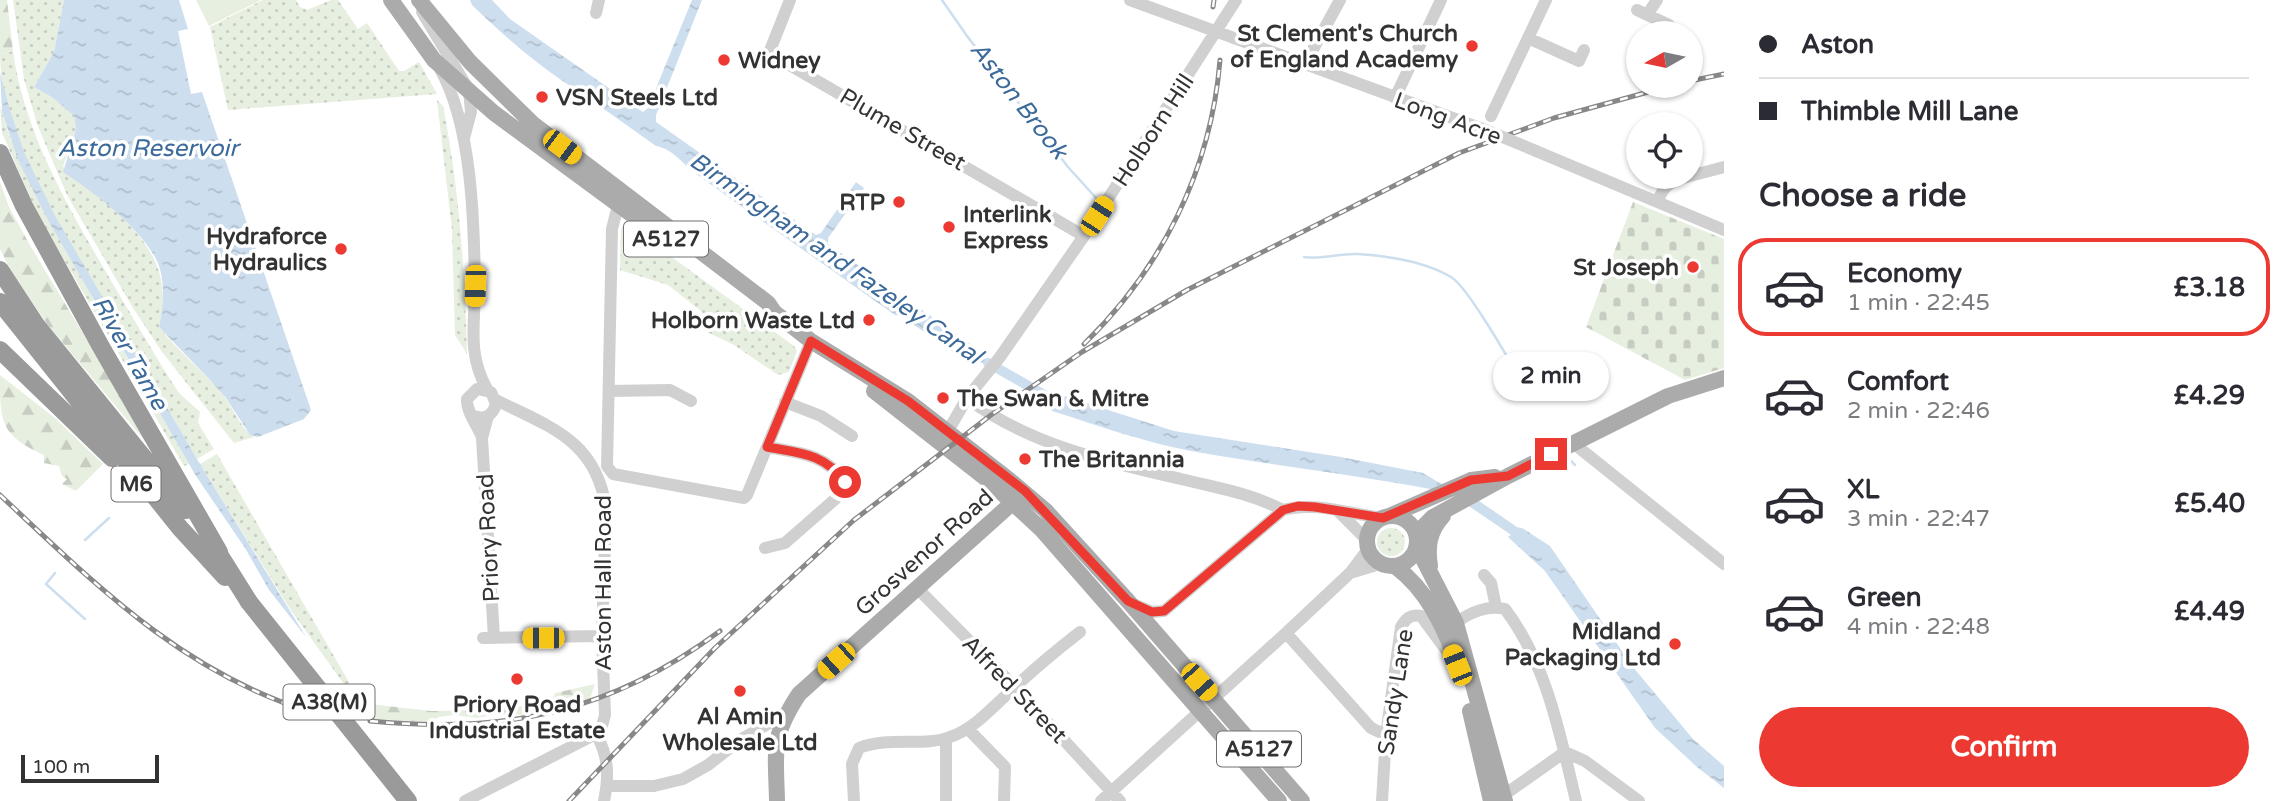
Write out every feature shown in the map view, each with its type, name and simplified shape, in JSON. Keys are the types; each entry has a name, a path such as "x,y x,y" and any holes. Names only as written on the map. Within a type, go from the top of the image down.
{"highway":[{"name":"A38(M)","path":"0,153 24,206 100,345 249,602"},
{"name":"A38(M)","path":"0,184 100,345"},
{"name":"A38(M)","path":"0,270 104,431"},
{"name":"A38(M)","path":"0,302 104,431 219,552"},
{"name":"M6","path":"0,350 54,401"},
{"name":"M6","path":"0,363 54,401 104,431 180,528"},
{"name":"A38(M)","path":"180,528 249,602 408,801"}],"main road":[{"name":"A5127","path":"391,0 434,60 526,137 768,303 774,313 977,471 1019,497 1065,555 1279,801"},
{"name":"A5127","path":"417,0 470,62 532,123 624,202"},
{"name":"A5127","path":"828,354 908,401 948,431 1019,497 1128,601 1302,801"},
{"path":"1500,799 1457,665 1439,619 1413,581 1388,565 1367,545 1372,527 1386,517 1429,497 1508,476 1668,396 1724,378"},
{"path":"1477,485 1436,524 1431,534 1428,553 1431,573 1456,623 1500,799"},
{"name":"Grosvenor Road","path":"787,713 799,694 1019,497"},
{"path":"1388,565 1409,560 1417,540 1433,517 1455,505"},
{"path":"1386,517 1402,518 1408,522 1436,584"},
{"path":"777,801 775,742 787,713"}],"street":[{"path":"417,0 469,90 471,112 463,140"},
{"name":"Plume Street","path":"790,0 769,53 1084,236"},
{"name":"Long Acre","path":"1130,0 1488,131 1724,230"},
{"name":"Holborn Hill","path":"948,431 967,398 1000,356 1084,236 1236,0"},
{"path":"1305,64 1340,0"},
{"path":"1395,98 1441,0"},
{"path":"1490,116 1546,0"},
{"path":"1657,0 1642,13 1660,21"},
{"path":"1528,38 1579,61 1584,50"},
{"path":"434,60 449,86 463,140 475,286 472,341 477,373 487,402 467,403 474,416"},
{"path":"1703,172 1724,167"},
{"path":"1658,201 1663,189"},
{"path":"624,202 613,220 612,229 607,466 613,474 740,499 747,495 811,341"},
{"path":"609,391 670,390 691,401"},
{"path":"967,398 999,419 1058,447 1111,463 1259,497 1283,510"},
{"name":"Aston Hall Road","path":"474,416 487,402 510,407 540,421 583,451 598,474 606,508 603,636 605,715 596,734"},
{"name":"Priory Road","path":"487,402 482,438 488,638 603,636"},
{"path":"785,402 821,416 852,436"},
{"name":"Priory Road","path":"474,416 482,438"},
{"path":"1573,443 1724,564"},
{"path":"765,548 785,543 841,494 845,482 822,462 804,452 767,447"},
{"path":"1128,601 1152,612 1164,611 1283,510 1298,506 1386,517"},
{"path":"1101,801 1115,796 1200,711 1350,573 1367,545 1338,511"},
{"path":"1350,573 1388,565"},
{"path":"1484,575 1491,583 1496,607"},
{"name":"Alfred Street","path":"917,588 1015,687 1115,796"},
{"path":"1456,623 1468,615 1496,607 1505,609 1522,631 1533,651 1546,687 1576,801"},
{"name":"Sandy Lane","path":"1382,801 1386,735 1400,633 1406,619 1414,615 1421,616 1457,665"},
{"path":"854,801 852,764 859,748 869,744 946,739 969,730 1080,632"},
{"path":"1286,633 1371,727 1386,735"},
{"name":"Grosvenor Road","path":"607,786 654,786 684,779 759,727 787,713"},
{"path":"759,727 775,742"},
{"path":"969,730 1005,767 1004,801"},
{"path":"465,801 596,734 606,756 607,786 604,801"},
{"path":"946,739 946,801"},
{"path":"1500,799 1564,752"},
{"path":"1564,752 1585,761 1639,801"}],"green space":[{"path":"0,0 7,0 13,51 0,54"},
{"path":"13,0 64,0 54,52 34,87 53,98 74,116 76,129 63,166 137,233 157,266 162,284 163,305 159,327 224,396 241,424 254,437 234,443 162,352 67,195 37,124 24,79"},
{"path":"196,0 261,0 209,26"},
{"path":"263,0 296,0 300,7 307,10 331,0 338,0 358,29 367,23 399,71 419,62 437,94 228,110 210,27"},
{"path":"13,51 33,129 66,202 166,373 179,393 200,412 198,423 214,449 197,459 36,180 10,116 3,85 0,54"},
{"path":"437,100 443,106 457,198 467,354 455,335 452,230"},
{"path":"0,106 10,138 96,304 189,464 184,466 37,213 2,133"},
{"path":"0,182 9,207 31,247 147,440 145,441 47,324 10,269 0,249"},
{"path":"1633,202 1724,239 1724,368 1685,380 1586,327"},
{"path":"623,226 629,226 794,346 797,351 789,372 778,375 734,345 707,332 702,312 668,285 620,270"},
{"path":"0,375 55,418 103,464 76,491 62,484 67,479 62,476 59,466 44,463 44,455 29,448 11,433 2,416"},
{"path":"217,454 361,703 359,705 290,609 200,464"},
{"path":"1391,528 1401,532 1405,542 1401,552 1391,556 1381,552 1377,542 1381,532"},
{"path":"595,684 590,699 528,715 498,714 477,718 453,715 439,717 431,722 370,719 359,705 361,703 431,711 485,710 489,707 551,702 555,693"}],"water":[{"name":"Aston Reservoir","path":"64,0 179,0 188,29 178,31 191,94 202,92 311,410 304,419 258,437 250,435 226,398 159,327 163,301 161,273 147,244 114,210 63,172 76,129 74,116 53,98 34,87 54,52"},
{"path":"470,0 492,0 510,19 643,112 648,108 692,0 702,0 656,115 656,122 816,235 821,233 856,182 864,188 828,238 828,244 979,350 986,360 984,363 965,360 901,316 895,315 696,174 673,154 656,146 587,97 588,93 551,73 505,36"},
{"name":"River Tame","path":"0,72 24,152 54,214 197,459 306,637 269,590 245,548 196,476 49,222 18,160 2,112"},
{"path":"1038,392 1052,392 1174,431 1341,457 1423,473 1460,495 1173,447 1052,411 1047,405 1032,399 1033,396 1043,399"},
{"path":"1508,526 1522,528 1550,546 1633,667 1693,739 1724,766 1724,788 1655,728 1545,571 1508,537 1513,533"}],"waterway":[{"name":"Aston Brook","path":"942,0 1068,167 1097,199"},
{"name":"Aston Brook","path":"1304,257 1351,254 1381,256 1418,263 1451,277 1467,294 1520,380"},
{"name":"Birmingham and Fazeley Canal","path":"988,363 1048,397"},
{"name":"Aston Brook","path":"1569,459 1575,465"},
{"name":"Birmingham and Fazeley Canal","path":"1463,496 1517,533"},
{"path":"85,540 109,518"},
{"path":"55,573 46,584 85,619"}],"railway":[{"path":"1213,7 1214,0"},
{"path":"1084,344 1137,283 1178,215 1206,140 1215,101 1220,60"},
{"path":"1703,78 1724,74"},
{"path":"569,801 715,648 854,520 991,415 1082,352 1187,290 1459,153 1554,118 1626,98"},
{"path":"0,495 107,593 183,651 267,696 314,713"},
{"path":"370,721 466,724 511,720 554,712 596,699 638,681 679,659 720,631"}],"place":[{"name":"St Clement's Church of England Academy","path":"1472,46"},
{"name":"Widney","path":"724,60"},
{"name":"VSN Steels Ltd","path":"542,97"},
{"name":"RTP","path":"899,202"},
{"name":"Interlink Express","path":"949,227"},
{"name":"Hydraforce Hydraulics","path":"341,249"},
{"name":"St Joseph","path":"1693,267"},
{"name":"Holborn Waste Ltd","path":"869,320"},
{"name":"The Swan & Mitre","path":"943,398"},
{"name":"The Britannia","path":"1025,459"},
{"name":"Midland Packaging Ltd","path":"1675,644"},
{"name":"Priory Road Industrial Estate","path":"517,679"},
{"name":"Al Amin Wholesale Ltd","path":"740,691"}],"route":[{"path":"845,482 822,462 804,452 767,447 811,341 828,354 908,401 1025,491 1128,601 1152,612 1164,611 1283,510 1298,506 1315,507 1388,517 1471,480 1508,476 1551,454"}]}
